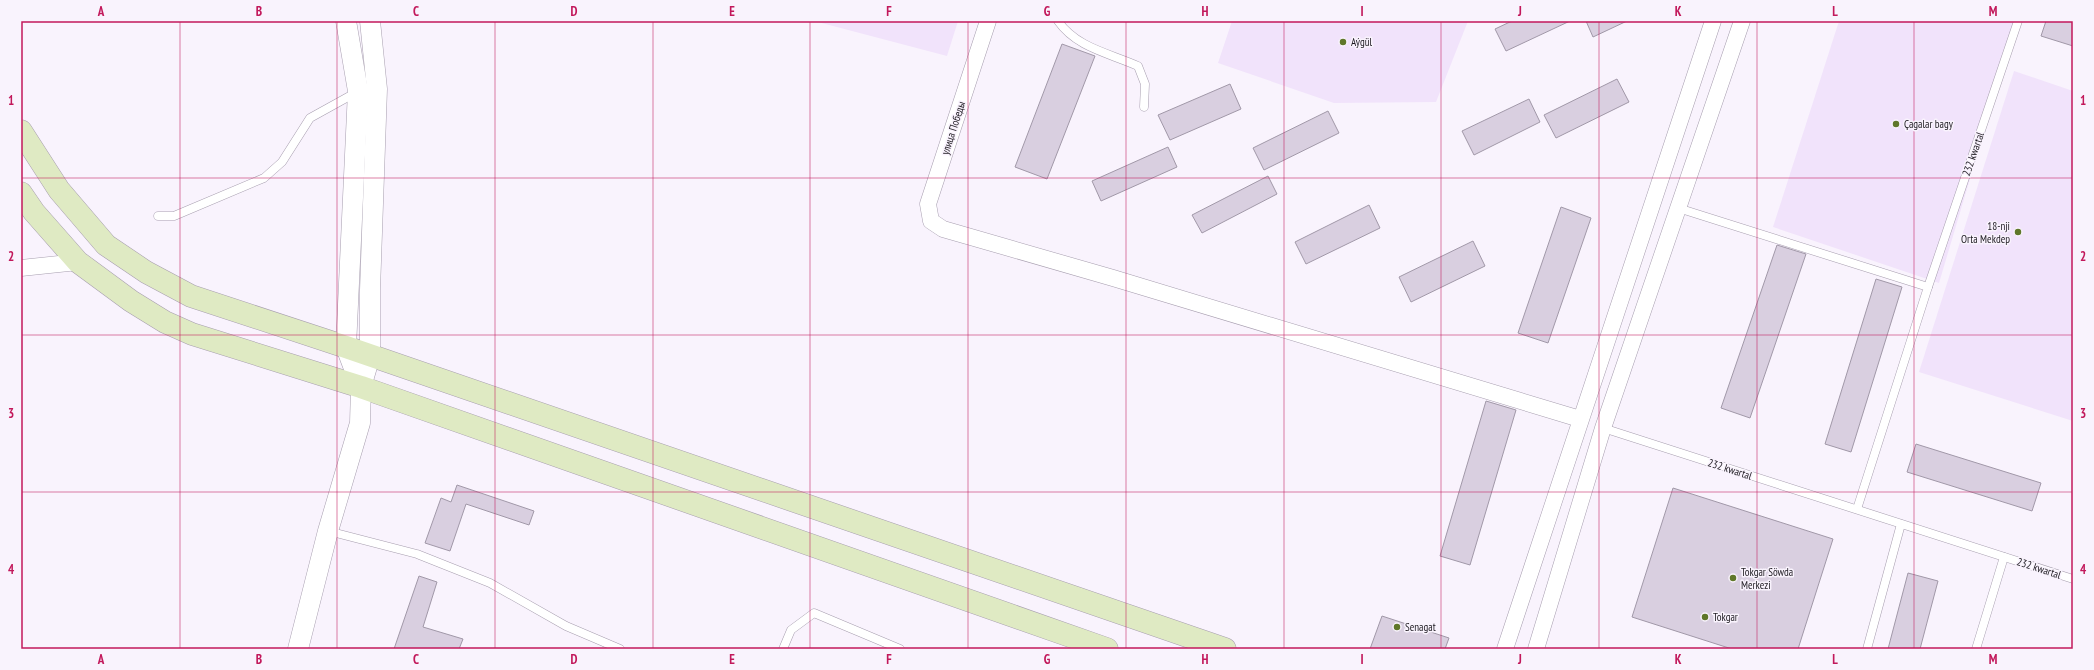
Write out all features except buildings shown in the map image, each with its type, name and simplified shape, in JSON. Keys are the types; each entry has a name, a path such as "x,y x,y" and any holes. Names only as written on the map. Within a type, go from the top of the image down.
{"main road":[{"path":"21,131 59,190 106,245 146,272 191,296 346,347 1225,649"},
{"path":"21,193 34,212 78,262 131,301 165,322 192,334 361,387 1106,649"}],"street":[{"path":"346,21 358,91 346,347 361,387"},
{"path":"298,649 328,531 360,423 361,387 370,356 370,290 376,89 370,21"},
{"name":"улица Победы","path":"988,21 928,204 931,221 943,229 1120,280 1580,419"},
{"path":"1504,649 1713,21"},
{"path":"1536,649 1603,428 1742,21"},
{"path":"21,268 78,262"}],"lane":[{"path":"1058,21 1064,31 1078,42 1138,66 1145,84 1144,107"},
{"name":"232 kwartal","path":"1857,509 1928,287 2018,21"},
{"path":"158,216 174,216 264,178 282,162 310,118 358,91"},
{"path":"1678,208 1928,287"},
{"name":"232 kwartal","path":"1603,428 2073,579"},
{"path":"1867,649 1901,524"},
{"path":"328,531 417,554 490,584 566,626 620,649"},
{"name":"232 kwartal","path":"1976,649 2004,557"},
{"path":"783,649 791,630 814,613 900,649"}],"shaded area":[{"path":"814,21 958,21 947,56"},
{"name":"Aýgül","path":"1232,21 1468,21 1436,102 1334,103 1218,63"},
{"name":"Çagalar bagy","path":"1839,21 2017,21 1939,283 1773,227"},
{"name":"18-nji Orta Mekdep","path":"2014,71 2073,91 2073,421 1919,372"}],"place":[{"name":"Aýgül","path":"1343,42"},
{"name":"Çagalar bagy","path":"1896,124"},
{"name":"18-nji Orta Mekdep","path":"2018,232"},
{"name":"Tokgar Söwda Merkezi","path":"1733,578"},
{"name":"Tokgar","path":"1705,617"},
{"name":"Senagat","path":"1397,627"}]}
